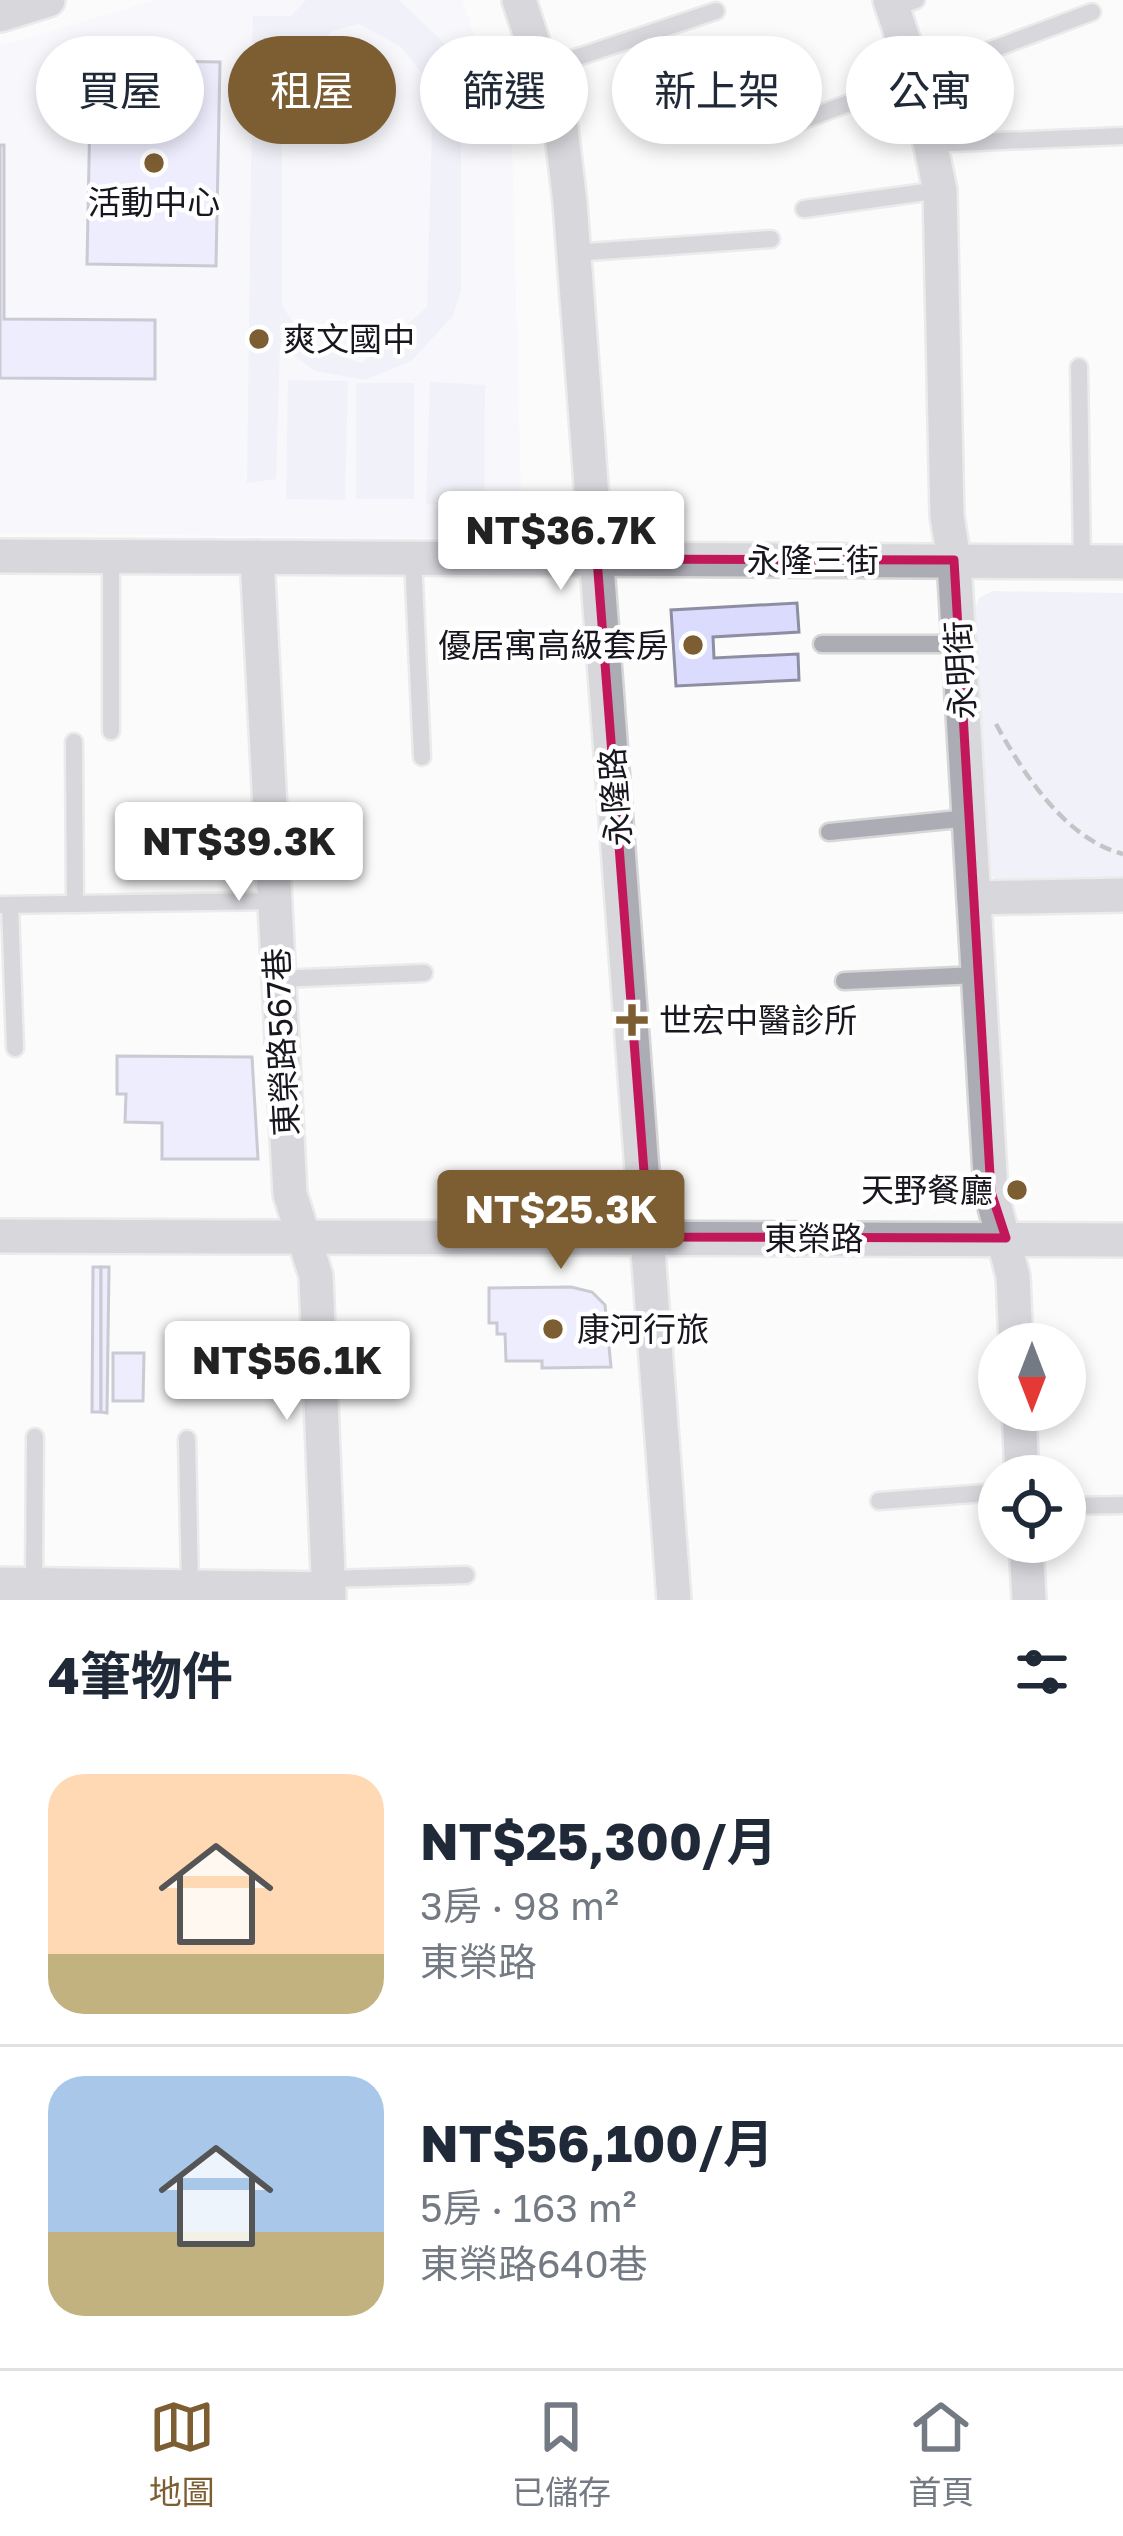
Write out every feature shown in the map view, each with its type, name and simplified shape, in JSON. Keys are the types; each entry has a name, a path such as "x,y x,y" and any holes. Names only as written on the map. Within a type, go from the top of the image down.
{"street":[{"path":"0,15 48,0"},
{"name":"永隆路","path":"519,0 531,36"},
{"name":"永明街","path":"900,3 907,36"},
{"name":"永隆路","path":"563,144 674,1600"},
{"name":"永明街","path":"930,145 940,190 947,516 954,560 992,1192 1006,1238 1014,1323"},
{"name":"永隆三街","path":"0,556 1123,562"},
{"name":"東榮路567巷","path":"257,557 290,1194 316,1276 329,1589"},
{"path":"974,898 1123,896"},
{"name":"東榮路","path":"0,1236 1123,1240"},
{"path":"1027,1563 1029,1600"},
{"path":"17,1584 145,1593 190,1587 329,1589"}],"lane":[{"path":"588,54 716,11"},
{"path":"1014,43 1092,12"},
{"path":"930,145 1123,136"},
{"path":"804,209 940,190"},
{"path":"573,254 771,238"},
{"path":"1079,367 1082,561"},
{"path":"111,557 111,731"},
{"path":"412,558 422,757"},
{"path":"821,644 958,644"},
{"path":"74,742 76,904"},
{"path":"829,832 969,818"},
{"path":"15,1048 5,905 274,901"},
{"path":"278,979 424,973"},
{"path":"844,981 978,975"},
{"path":"17,1584 35,1437"},
{"path":"187,1439 190,1587"},
{"path":"879,1501 978,1494"},
{"path":"1086,1506 1123,1505"},
{"path":"329,1589 466,1575"}],"path":[{"path":"993,720 1032,783 1070,822 1123,854"}],"highlighted area":[{"path":"597,559 954,560 991,1192 1006,1238 649,1237"}],"shaded area":[{"name":"爽文國中","path":"156,0 462,0 474,36 420,36 420,144 512,146 522,539 0,533 0,46"},
{"path":"306,0 399,0 437,36 420,36 420,71 396,44 396,36 381,36 359,24 327,36 253,36 253,16 291,16"},
{"path":"251,144 282,144 282,305 297,327 316,342 362,363 427,307 431,144 461,144 461,290 453,316 411,361 365,380 315,371 280,345 276,479 247,483"},
{"path":"288,380 348,381 345,500 286,499"},
{"path":"430,382 485,385 484,505 426,504"},
{"path":"356,383 414,383 414,499 356,499"},
{"path":"993,591 1123,593 1123,887 996,881 988,870 973,615 979,598"}],"building":[{"name":"活動中心","path":"204,62 220,62 216,266 87,264 89,144 204,144"},
{"path":"0,145 4,145 4,319 155,320 155,379 0,378"},
{"name":"優居寓高級套房","path":"797,603 799,632 713,637 714,658 798,654 799,680 676,686 671,610"},
{"path":"117,1056 252,1057 258,1159 162,1159 162,1123 125,1122 126,1094 117,1094"},
{"path":"93,1267 101,1267 101,1412 92,1412"},
{"path":"101,1267 109,1267 107,1413 101,1412"},
{"name":"康河行旅","path":"571,1287 592,1292 605,1305 611,1367 542,1368 542,1361 506,1361 505,1334 497,1334 497,1323 489,1323 489,1288"},
{"path":"113,1353 144,1353 143,1401 113,1401"}],"place":[{"name":"活動中心","path":"154,163"},
{"name":"爽文國中","path":"259,339"},
{"name":"優居寓高級套房","path":"693,645"},
{"name":"世宏中醫診所","path":"632,1020"},
{"name":"天野餐廳","path":"1017,1190"},
{"name":"康河行旅","path":"553,1329"}]}
